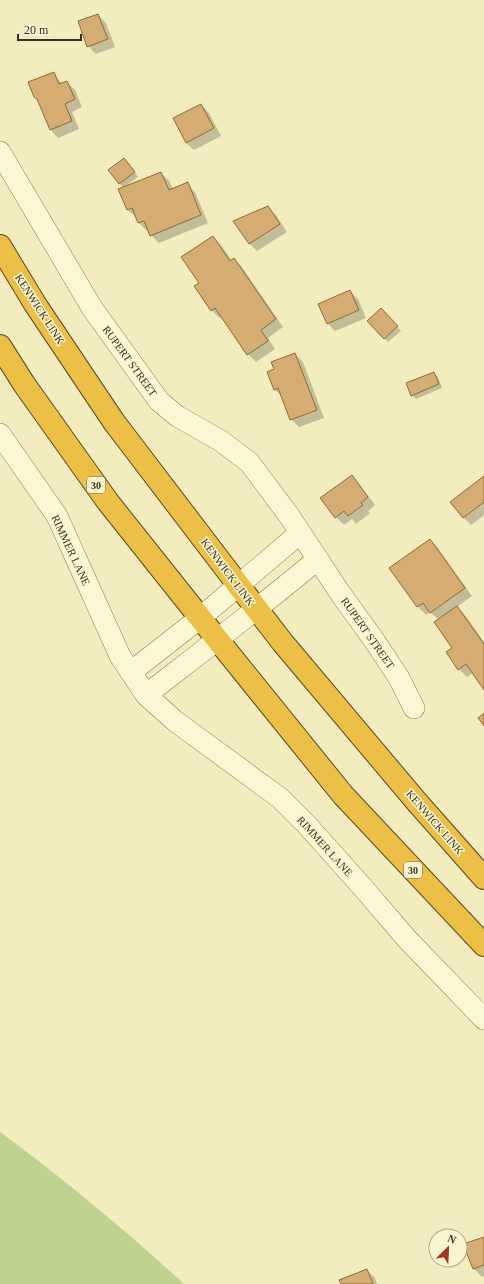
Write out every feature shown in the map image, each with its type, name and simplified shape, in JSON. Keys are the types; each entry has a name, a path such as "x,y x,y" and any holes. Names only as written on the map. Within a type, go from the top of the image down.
{"highway":[{"name":"KENWICK LINK","path":"0,246 35,304 114,422 257,610 416,801 484,878"},
{"name":"30","path":"0,346 24,384 108,502 217,640 343,795 484,945"}],"street":[{"name":"RUPERT STREET","path":"0,152 92,308 159,401 177,416 221,441 249,462 300,533 399,678 414,708"},
{"name":"RIMMER LANE","path":"0,434 57,516 120,656 146,695 175,720 280,798 307,825 406,938 484,1019"},
{"path":"131,672 239,586 300,533"},
{"path":"146,695 257,610 318,559"}],"green space":[{"path":"0,1132 94,1205 184,1284 0,1284"}],"building":[{"path":"98,14 108,39 87,47 78,21"},
{"path":"54,72 59,84 67,81 75,99 65,104 72,121 50,130 28,82"},
{"path":"201,104 214,128 186,143 173,118"},
{"path":"124,158 135,172 119,184 108,170"},
{"path":"161,172 169,190 188,182 201,215 150,236 144,221 138,223 132,208 127,210 118,189"},
{"path":"268,206 280,224 249,244 233,221"},
{"path":"213,236 230,261 234,258 276,319 261,330 268,341 247,355 215,308 211,311 194,286 199,283 181,257"},
{"path":"350,290 359,310 327,324 318,304"},
{"path":"381,308 398,326 384,339 367,321"},
{"path":"295,353 317,410 290,420 278,388 274,390 267,372 274,369 271,362"},
{"path":"434,372 439,384 411,396 406,383"},
{"path":"352,475 368,497 361,503 363,505 348,516 344,511 335,518 320,498"},
{"path":"484,476 484,502 463,518 450,502"},
{"path":"430,539 465,588 430,613 423,603 417,607 389,568"},
{"path":"457,606 484,644 484,690 466,664 458,670 446,652 452,648 434,622"},
{"path":"484,713 484,726 478,718"},
{"path":"484,1237 484,1265 473,1269 468,1256 468,1242"},
{"path":"367,1269 373,1284 341,1284 339,1280"}]}
